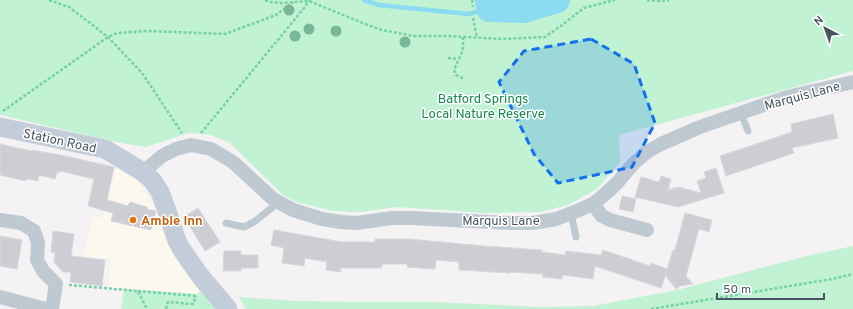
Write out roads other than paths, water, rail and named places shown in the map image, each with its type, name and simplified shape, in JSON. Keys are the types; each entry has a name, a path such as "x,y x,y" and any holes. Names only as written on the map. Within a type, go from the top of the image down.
{"main road":[{"name":"Station Road","path":"0,127 105,149 143,172 153,181 160,192 177,241 182,250 201,277 228,309"}],"street":[{"name":"Marquis Lane","path":"143,172 162,156 176,149 191,145 211,149 233,162 273,199 293,210 322,219 356,223 392,218 411,218 533,223 556,219 593,204 617,183 634,163 647,152 661,144 700,127 787,97 853,82"},
{"path":"593,204 602,216 610,220 646,230"},
{"path":"0,220 22,223 34,231 38,243 38,260 43,271 56,284 52,309"},
{"path":"0,297 46,309"}],"lane":[{"path":"741,113 748,131"},
{"path":"226,223 244,227 254,222 279,202"},
{"path":"571,214 576,238"}],"waterway":[{"path":"364,0 379,5 468,14 489,9"},
{"path":"488,0 489,9 524,10 557,0"}],"place":[{"name":"Amble Inn","path":"133,220"}],"park label":[{"name":"Batford Springs Local Nature Reserve","path":"483,106"}]}
